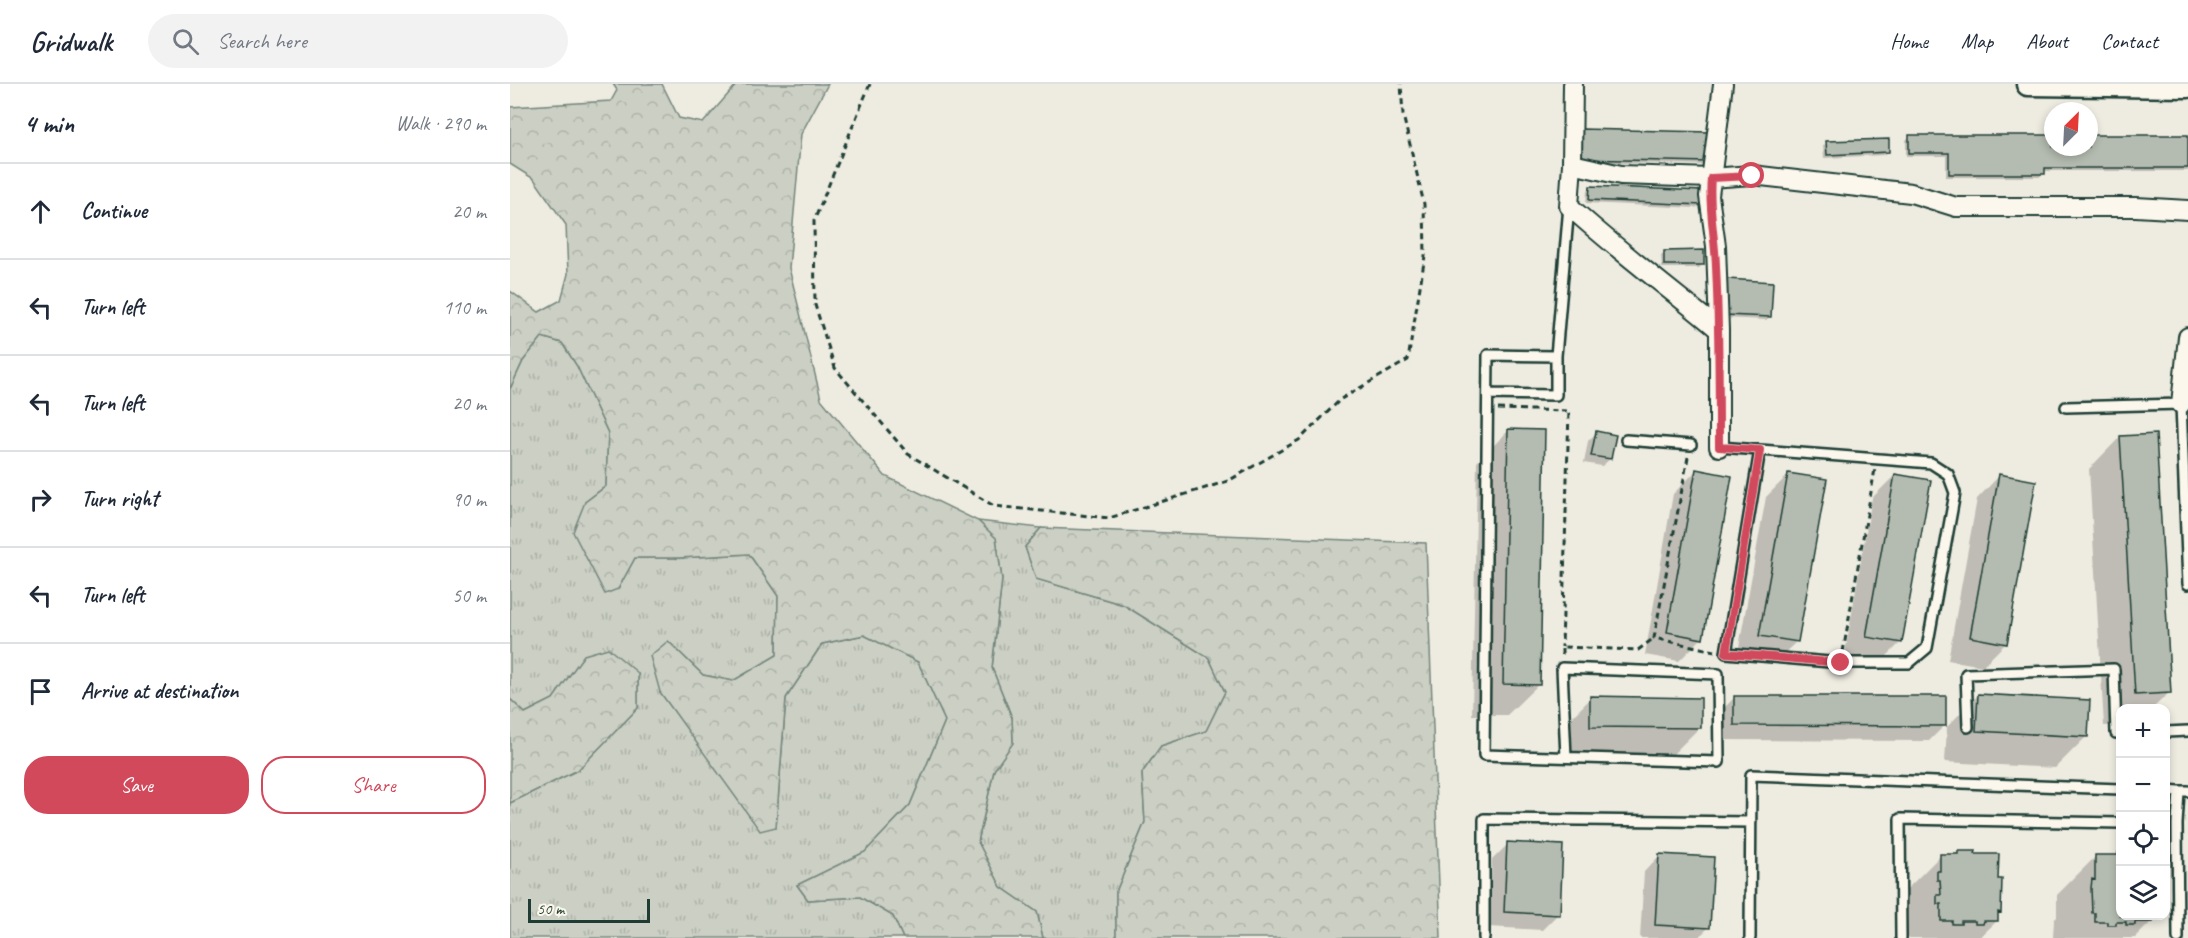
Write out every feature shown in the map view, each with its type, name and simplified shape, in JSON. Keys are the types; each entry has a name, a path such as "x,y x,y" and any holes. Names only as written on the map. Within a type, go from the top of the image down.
{"street":[{"path":"1573,84 1569,206 1609,243 1666,285 1719,330"},
{"path":"1719,447 1716,246 1709,196 1723,84"},
{"path":"2028,84 2188,86"},
{"path":"1572,164 1621,175 1711,178 1752,176 1888,191 1911,194 1956,207 2136,207 2188,210"},
{"path":"2181,404 2188,337"}],"lane":[{"path":"1488,394 1556,395 1556,356 1569,206"},
{"path":"1556,356 1488,355 1484,756 1719,762 1718,674 1562,668 1566,757"},
{"path":"2066,407 2181,404 2188,584"},
{"path":"1626,440 1691,445"},
{"path":"1719,447 1931,462 1948,474 1955,493 1927,648 1909,663 1841,663 1726,653 1760,450"},
{"path":"1968,727 1966,674 2114,669 2116,733"},
{"path":"2170,732 2188,731"},
{"path":"1750,938 1751,775 2116,789"},
{"path":"2178,938 2177,824 2184,791"},
{"path":"1484,938 1484,819 1751,822"},
{"path":"1901,938 1900,819 2116,823"},
{"path":"2170,824 2177,824"}],"path":[{"path":"870,84 814,221 815,305 835,368 908,454 994,506 1109,518 1228,481 1299,440 1341,399 1408,360 1425,256 1424,204 1403,115 1401,84"},
{"path":"1487,408 1569,411 1562,668"},
{"path":"1562,647 1638,650 1654,638 1691,445"},
{"path":"1841,663 1877,458"},
{"path":"1654,638 1726,653"}],"green space":[{"path":"613,84 662,84 679,118 703,123 737,84 828,84 801,134 789,268 821,399 885,476 978,521 996,538 1002,579 992,668 1012,718 1013,743 994,770 978,842 1001,887 1037,912 1043,938 903,938 893,916 860,897 808,900 797,885 865,852 910,805 945,721 918,662 864,635 822,644 786,698 776,827 760,831 660,692 650,656 668,641 703,675 733,681 777,655 778,596 749,554 635,558 618,589 605,594 573,532 585,502 606,486 608,433 577,366 562,343 542,337 523,361 510,389 510,291 539,312 561,300 568,274 566,225 534,179 510,164 510,107 611,101 617,90"},
{"path":"542,337 562,343 577,366 608,433 606,486 585,502 618,589 635,558 749,554 778,596 777,655 733,681 703,675 668,641 660,692 710,760 776,827 786,698 822,644 864,635 918,662 945,721 910,805 865,852 797,885 808,900 860,897 893,916 903,938 510,938 510,803 578,770 638,708 638,673 584,656 553,699 525,713 510,699 510,389 523,361"},
{"path":"978,521 1041,528 1025,547 1036,579 1124,605 1209,658 1225,692 1206,731 1161,746 1142,773 1145,822 1116,892 1116,938 1043,938 1037,912 1001,887 978,842 994,770 1013,742 1012,718 992,668 1002,579 996,538"},
{"path":"1041,528 1426,543 1441,938 1116,938 1116,892 1145,822 1142,773 1161,746 1206,731 1225,692 1209,658 1124,605 1036,579 1025,547"},
{"path":"608,648 638,673 638,708 578,770 510,803 510,699 525,713 553,699 584,655"}],"building":[{"path":"1581,129 1709,132 1708,162 1581,159"},
{"path":"1909,135 2044,135 2044,156 2098,156 2098,135 2188,135 2188,168 2045,168 2045,174 1949,174 1949,153 1909,153"},
{"path":"1889,139 1889,152 1827,155 1826,141"},
{"path":"1590,186 1702,191 1702,205 1589,200"},
{"path":"1704,250 1704,265 1664,265 1664,251"},
{"path":"1727,279 1773,282 1771,317 1725,315"},
{"path":"1508,429 1545,430 1540,685 1503,684"},
{"path":"1596,431 1616,435 1611,459 1591,456"},
{"path":"2156,434 2171,693 2135,695 2120,436"},
{"path":"1696,469 1732,476 1703,639 1667,632"},
{"path":"1788,473 1827,479 1798,642 1759,636"},
{"path":"1895,474 1931,480 1902,643 1866,637"},
{"path":"1999,474 2036,481 2007,644 1970,637"},
{"path":"1978,694 2090,700 2088,737 1976,731"},
{"path":"1590,696 1701,698 1701,728 1590,727"},
{"path":"1734,696 1946,696 1946,726 1734,725"},
{"path":"1507,842 1563,845 1560,915 1504,912"},
{"path":"1958,851 1999,854 1998,879 2002,879 2001,913 1998,912 1998,921 1984,921 1983,924 1975,924 1975,921 1961,921 1961,924 1952,924 1952,921 1941,921 1941,904 1937,904 1937,895 1941,895 1940,880 1937,880 1937,871 1940,871 1940,854 1958,854"},
{"path":"1659,854 1714,857 1710,928 1655,925"},
{"path":"2095,855 2116,855 2116,920 2153,920 2153,922 2135,922 2135,925 2126,925 2126,922 2116,922 2116,925 2107,925 2107,922 2095,922 2095,913 2092,913 2091,888 2092,879 2095,880"}],"route":[{"path":"1752,176 1711,178 1709,196 1716,246 1719,447 1760,450 1726,653 1841,663"}]}
